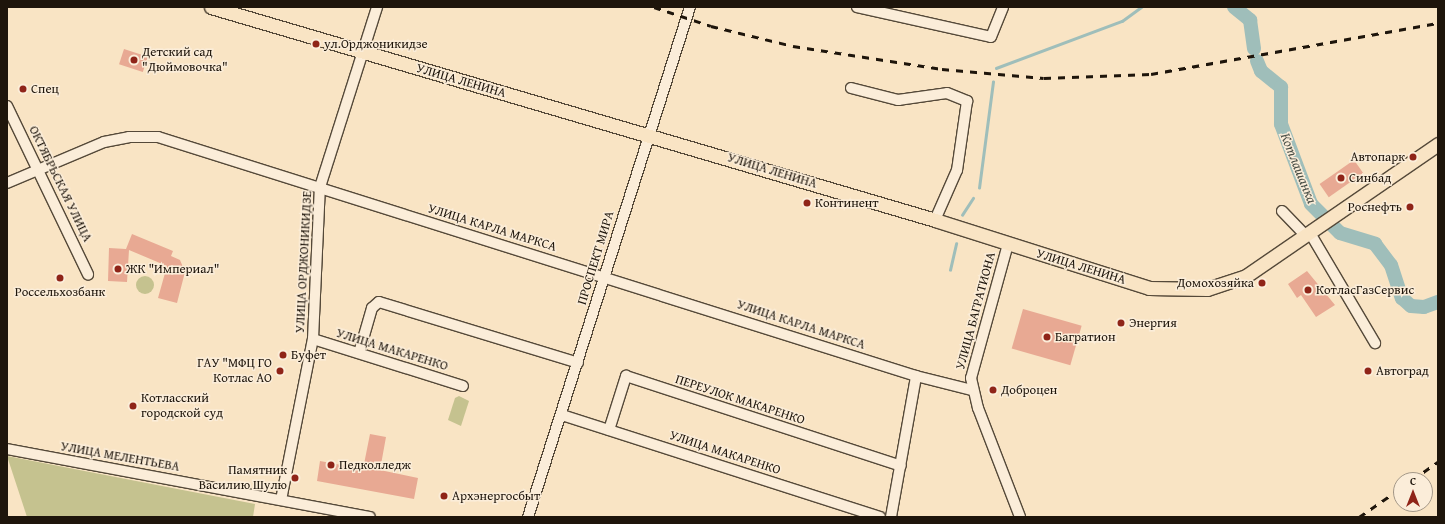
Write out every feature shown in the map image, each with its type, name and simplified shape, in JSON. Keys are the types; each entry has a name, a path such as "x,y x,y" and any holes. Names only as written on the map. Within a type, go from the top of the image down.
{"main road":[{"name":"УЛИЦА ЛЕНИНА","path":"211,7 935,220 1149,288 1193,291 1246,276 1438,144"}],"street":[{"name":"УЛИЦА ОРДЖОНИКИДЗЕ","path":"280,500 313,339 320,187 362,52 378,7"},
{"name":"ПРОСПЕКТ МИРА","path":"528,517 562,415 641,158 651,136 690,7"},
{"path":"857,7 991,37 1003,7"},
{"path":"852,88 898,100 947,93 967,101 957,170 935,220"},
{"name":"ОКТЯБРЬСКАЯ УЛИЦА","path":"7,106 88,274"},
{"name":"УЛИЦА КАРЛА МАРКСА","path":"7,183 104,142 129,137 158,137 604,276 916,376 972,390"},
{"path":"1282,211 1312,232 1375,343"},
{"name":"УЛИЦА БАГРАТИОНА","path":"1008,244 971,378 972,390 978,408 1020,517"},
{"path":"359,353 372,308 379,302 578,363"},
{"name":"УЛИЦА МАКАРЕНКО","path":"313,339 464,386"},
{"name":"ПЕРЕУЛОК МАКАРЕНКО","path":"609,430 626,376 901,466"},
{"path":"891,517 916,376"},
{"name":"УЛИЦА МАКАРЕНКО","path":"562,415 880,517"},
{"name":"УЛИЦА МЕЛЕНТЬЕВА","path":"7,449 370,517"}],"shaded area":[{"path":"145,276 151,279 154,285 151,291 145,294 139,291 136,285 139,279"},
{"path":"459,396 469,401 461,426 448,420 455,398"},
{"path":"7,456 255,504 253,517 27,517"}],"building":[{"name":"Детский сад \"Дюймовочка\"","path":"124,49 148,57 143,72 119,64"},
{"name":"Синбад","path":"1354,160 1363,173 1329,197 1320,184"},
{"name":"ЖК \"Империал\"","path":"132,234 173,251 171,256 180,260 185,272 177,303 158,298 167,266 129,250 127,282 108,281 109,248 126,249"},
{"name":"КотласГазСервис","path":"1307,271 1335,305 1316,317 1301,295 1297,298 1288,284"},
{"name":"Багратион","path":"1023,309 1082,326 1070,365 1012,348"},
{"name":"Педколледж","path":"370,434 386,437 380,470 418,478 414,499 317,481 320,461 363,469"}],"waterway":[{"path":"996,68 1122,21 1141,7"},
{"name":"Котлашанка","path":"1234,7 1250,20 1254,49"},
{"name":"Котлашанка","path":"1257,61 1261,71 1281,87 1281,124 1311,204 1340,233 1375,244 1391,265 1402,298 1411,306 1424,307 1438,302"},
{"path":"979,188 993,82"},
{"path":"962,215 973,198"},
{"path":"950,270 956,244"}],"railway":[{"path":"654,7 711,26 793,46 942,69 1044,78 1151,74 1438,23"},
{"path":"1424,472 1438,462"},
{"path":"1359,517 1393,494"}],"place":[{"name":"ул.Орджоникидзе","path":"316,44"},
{"name":"Детский сад \"Дюймовочка\"","path":"134,60"},
{"name":"Спец","path":"23,89"},
{"name":"Автопарк","path":"1413,157"},
{"name":"Синбад","path":"1341,178"},
{"name":"Континент","path":"807,203"},
{"name":"Роснефть","path":"1410,207"},
{"name":"ЖК \"Империал\"","path":"118,269"},
{"name":"Россельхозбанк","path":"60,278"},
{"name":"Домохозяйка","path":"1262,283"},
{"name":"КотласГазСервис","path":"1308,290"},
{"name":"Энергия","path":"1121,323"},
{"name":"Багратион","path":"1047,337"},
{"name":"Буфет","path":"283,355"},
{"name":"ГАУ \"МФЦ ГО Котлас АО","path":"280,371"},
{"name":"Автоград","path":"1368,371"},
{"name":"Доброцен","path":"993,390"},
{"name":"Котласский городской суд","path":"133,406"},
{"name":"Педколледж","path":"331,465"},
{"name":"Памятник Василию Шулю","path":"295,478"},
{"name":"Архэнергосбыт","path":"444,496"}]}
